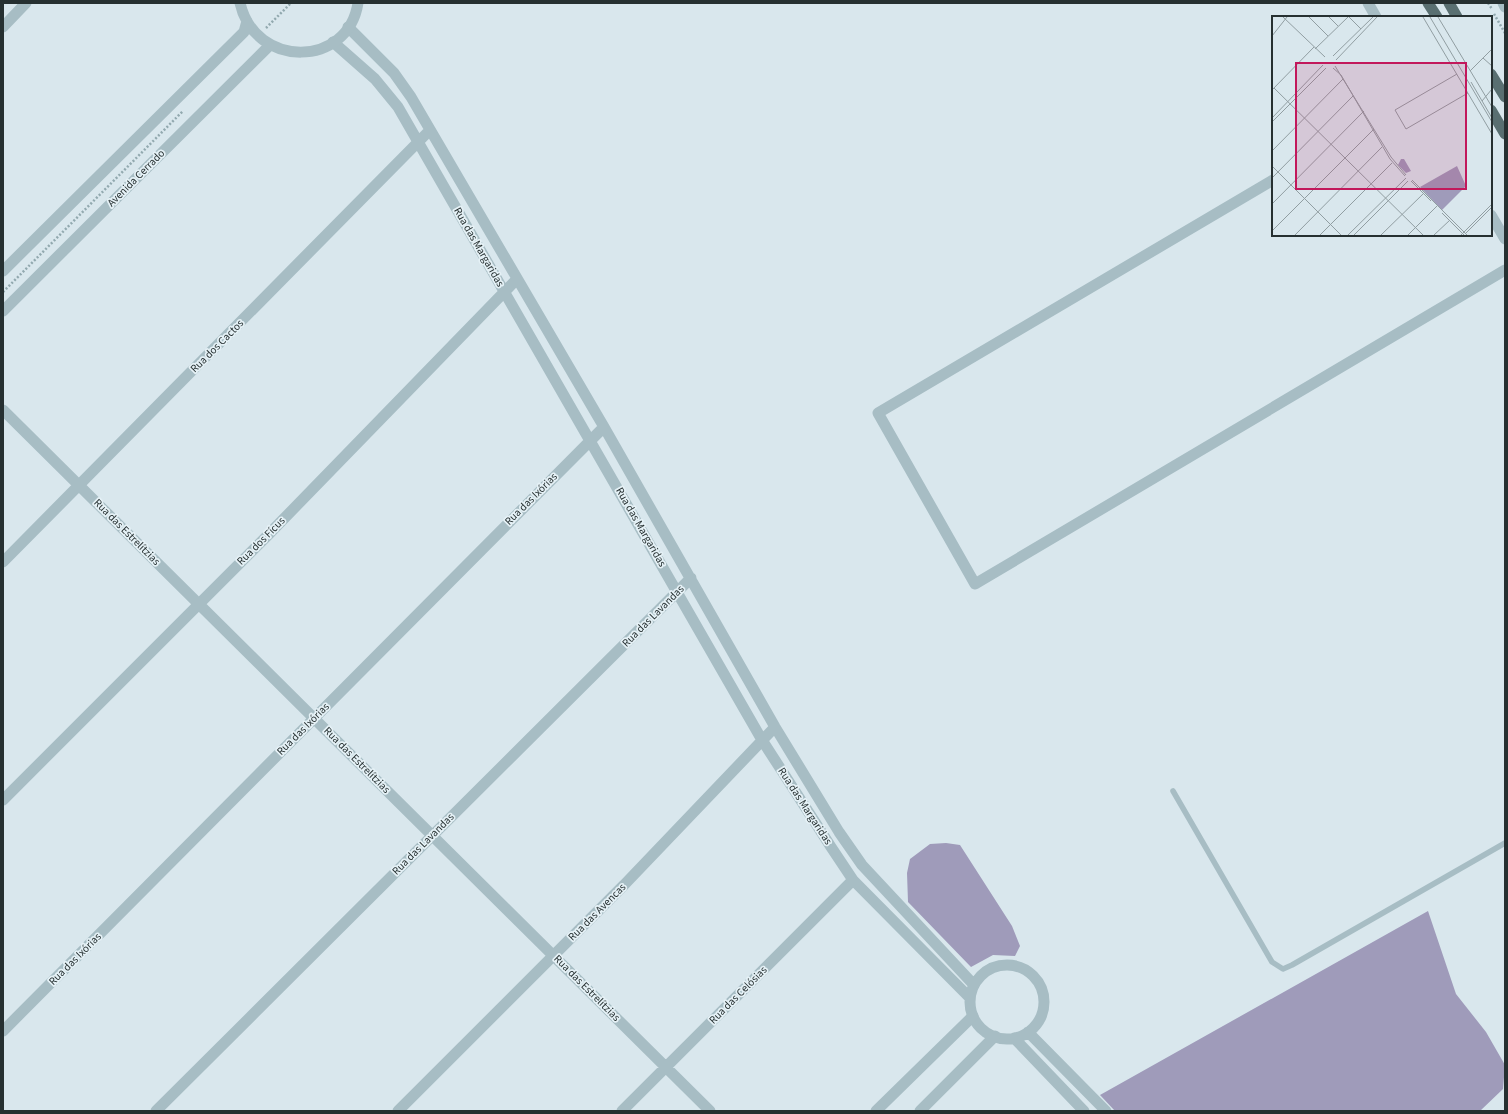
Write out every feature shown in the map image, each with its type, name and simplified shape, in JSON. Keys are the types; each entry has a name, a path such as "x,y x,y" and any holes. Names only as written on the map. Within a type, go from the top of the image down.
{"main road":[{"path":"1428,3 1435,16"},
{"path":"1449,3 1456,16"},
{"path":"1492,76 1505,98"},
{"path":"1492,112 1505,134"}],"street":[{"path":"3,26 26,3"},
{"path":"240,3 247,21 258,36 270,45 280,49 301,52 323,48 341,36 354,18 358,3"},
{"path":"1368,3 1375,16"},
{"path":"3,271 244,32 247,21"},
{"name":"Rua das Margaridas","path":"348,27 394,73 411,97 604,427 775,727 839,832 862,865 974,985"},
{"name":"Rua das Margaridas","path":"332,42 375,79 398,107 678,591 762,740 853,880 970,998"},
{"name":"Avenida Cerrado","path":"3,311 270,45"},
{"name":"Rua dos Cactos","path":"3,562 430,130"},
{"path":"1272,181 878,413 975,584 1505,270"},
{"path":"1492,217 1505,239"},
{"name":"Rua dos Fícus","path":"3,800 199,604 517,279"},
{"name":"Rua das Estrelítzias","path":"3,410 710,1111"},
{"name":"Rua das Ixórias","path":"3,1031 604,427"},
{"name":"Rua das Lavandas","path":"156,1111 691,578"},
{"name":"Rua das Avencas","path":"398,1111 624,885 775,727"},
{"name":"Rua das Celósias","path":"622,1111 853,880"},
{"path":"1011,965 1022,968 1031,974 1038,982 1043,992 1044,1004 1042,1014 1036,1024 1028,1032 1014,1038 995,1036 982,1028 973,1016 970,1007 970,998 974,985 980,976 985,972 1000,966 1011,965"},
{"path":"876,1111 973,1016"},
{"path":"1028,1032 1106,1111"},
{"path":"920,1111 995,1036"},
{"path":"1014,1038 1084,1111"}],"lane":[{"path":"1173,791 1272,962 1283,969 1292,966 1505,843"}],"path":[{"path":"258,36 291,3"},
{"path":"1488,3 1505,32"},
{"path":"3,292 186,108"}],"shaded area":[{"path":"946,843 960,845 1012,926 1020,946 1015,956 993,955 971,967 908,902 907,873 910,859 930,844"},
{"path":"1428,911 1456,994 1486,1032 1505,1065 1503,1089 1480,1111 1115,1111 1100,1095"}]}
